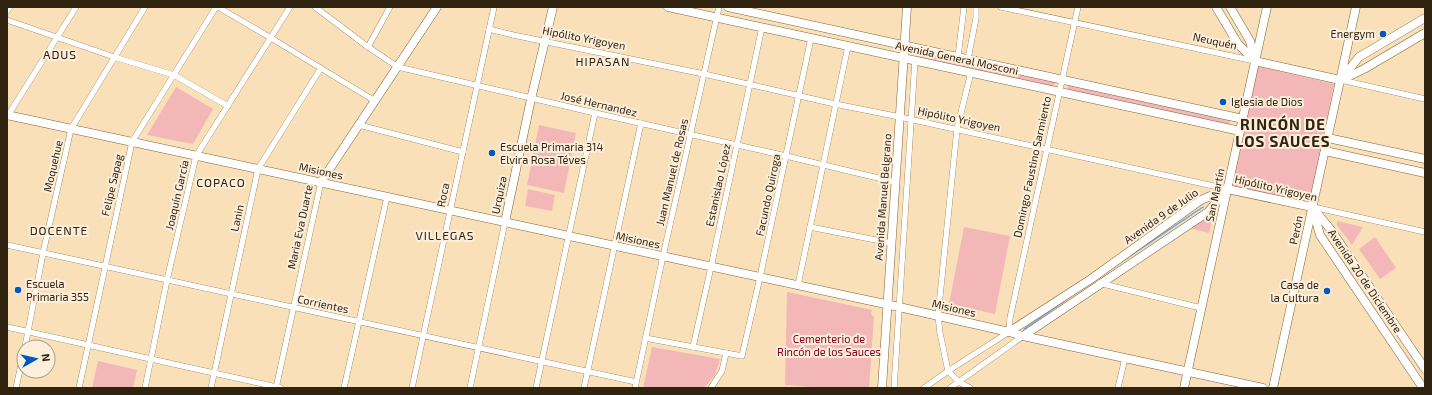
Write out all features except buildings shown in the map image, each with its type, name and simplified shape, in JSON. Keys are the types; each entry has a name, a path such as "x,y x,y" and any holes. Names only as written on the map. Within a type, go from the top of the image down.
{"street":[{"path":"7,11 10,7"},
{"path":"7,116 76,7"},
{"name":"Moquehue","path":"27,339 43,253 71,129 145,7"},
{"path":"217,7 375,101"},
{"name":"Felipe Sapag","path":"79,388 104,266 132,142 217,7"},
{"name":"Joaquín García","path":"145,388 167,280 196,156 290,7"},
{"name":"José Hernandez","path":"315,7 368,47 398,67 595,114 737,144 896,182"},
{"path":"368,47 390,7"},
{"name":"Maria Eva Duarte","path":"278,388 321,182 436,7"},
{"name":"Roca","path":"412,388 494,7"},
{"name":"Urquiza","path":"470,388 504,222 553,7"},
{"name":"Avenida General Mosconi","path":"668,7 1240,131"},
{"name":"Juan Manuel de Rosas","path":"635,385 719,7"},
{"name":"Avenida General Mosconi","path":"728,7 1243,119"},
{"name":"Avenida Manuel Belgrano","path":"882,388 907,7"},
{"path":"958,57 964,7"},
{"path":"968,59 976,18 976,7"},
{"name":"Neuquén","path":"1001,7 1425,99"},
{"name":"Domingo Faustino Sarmiento","path":"1009,332 1010,318 1078,7"},
{"path":"1216,7 1238,44 1255,61"},
{"path":"1230,7 1250,41 1255,61"},
{"name":"San Martín","path":"1184,388 1267,7"},
{"name":"Perón","path":"1272,388 1356,7"},
{"path":"1340,80 1359,57 1425,18"},
{"path":"7,20 56,38 174,75 228,106"},
{"name":"Estanislao López","path":"693,347 762,27"},
{"name":"Hipólito Yrigoyen","path":"489,29 704,74 835,104 957,129 1425,232"},
{"path":"1340,80 1364,69 1425,33"},
{"name":"Facundo Quiroga","path":"726,353 742,356 811,38"},
{"path":"798,285 848,46"},
{"path":"894,388 915,60"},
{"name":"Lanin","path":"211,388 258,169 320,68"},
{"path":"970,388 959,382 948,371 938,316 957,129 971,72"},
{"path":"536,388 595,114"},
{"name":"Misiones","path":"7,116 798,285 1263,388"},
{"path":"584,388 641,123"},
{"path":"359,125 463,152"},
{"path":"1328,138 1425,159"},
{"path":"1325,151 1425,172"},
{"name":"Avenida 9 de Julio","path":"924,388 1091,279 1201,200 1227,188"},
{"name":"Avenida 9 de Julio","path":"950,388 1023,336 1208,212 1227,188"},
{"path":"344,388 387,196"},
{"name":"Avenida 20 de Diciembre","path":"1312,207 1331,230 1425,369"},
{"name":"Avenida 20 de Diciembre","path":"1312,207 1320,235 1424,388"},
{"path":"810,227 891,243"},
{"name":"Corrientes","path":"7,245 587,372 635,385"},
{"path":"1091,279 1102,284 1201,308"},
{"path":"7,327 278,388"},
{"path":"645,338 726,353 722,371 712,388"},
{"path":"1118,388 1125,358"}],"green space":[{"path":"917,52 1055,82 1053,89 918,59"},
{"path":"1259,67 1334,84 1310,201 1308,202 1236,187 1232,184 1257,68"},
{"path":"1068,84 1231,118 1229,125 1067,92"},
{"path":"176,87 213,109 193,144 147,135"},
{"path":"539,125 576,133 564,193 527,185"},
{"path":"528,189 555,195 552,211 525,206"},
{"path":"1209,215 1213,217 1209,233 1190,228"},
{"path":"1337,221 1363,227 1352,245 1337,225"},
{"path":"964,227 1010,236 995,314 949,304"},
{"path":"1375,237 1396,268 1380,279 1359,249"},
{"name":"Cementerio de Rincón de los Sauces","path":"787,292 872,310 871,314 874,317 869,388 824,388 785,385"},
{"path":"652,347 720,359 715,375 704,388 643,388"},
{"path":"98,361 137,370 133,388 92,388"}],"waterway":[{"path":"1118,264 1203,207"},
{"path":"1024,329 1066,300"}],"place":[{"name":"Energym","path":"1383,34"},
{"name":"Iglesia de Dios","path":"1223,102"},
{"name":"Escuela Primaria 314 Elvira Rosa Téves","path":"492,153"},
{"name":"Escuela Primaria 355","path":"18,290"},
{"name":"Casa de la Cultura","path":"1327,291"}],"district":[{"name":"ADUS","path":"60,55"},
{"name":"HIPASAN","path":"603,62"},
{"name":"RINCÓN DE LOS SAUCES","path":"1283,134"},
{"name":"COPACO","path":"221,183"},
{"name":"DOCENTE","path":"59,231"},
{"name":"VILLEGAS","path":"445,236"}]}
